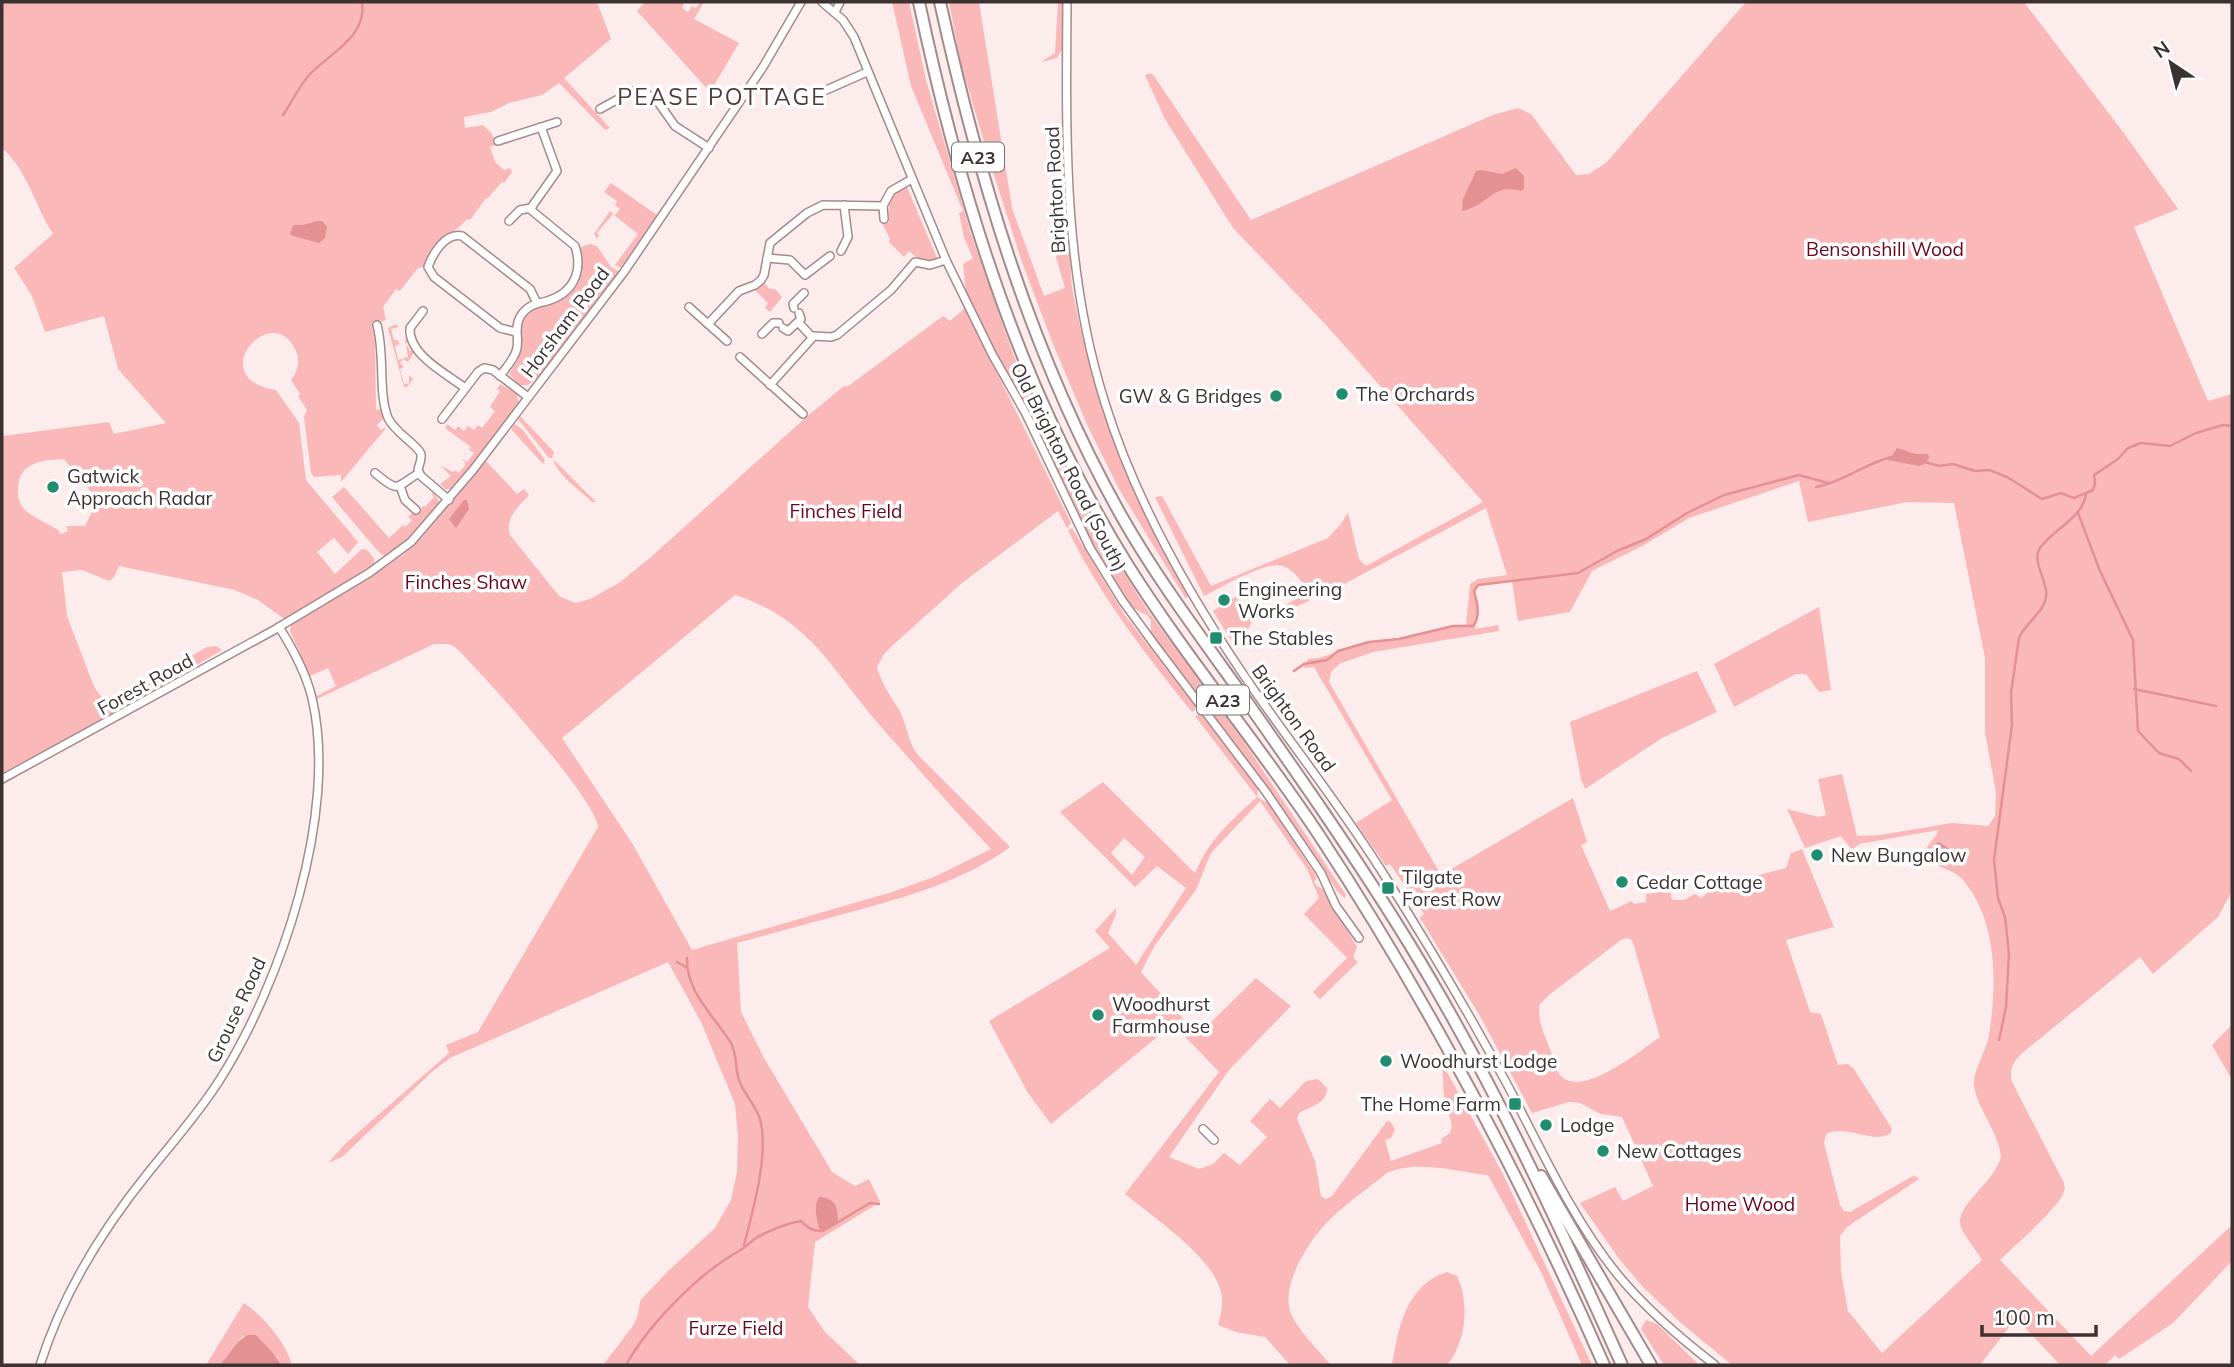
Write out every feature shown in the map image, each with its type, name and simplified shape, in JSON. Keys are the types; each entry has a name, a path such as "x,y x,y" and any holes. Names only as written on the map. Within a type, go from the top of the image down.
{"highway":[{"name":"A23","path":"919,2 933,71 993,275 1023,359 1063,449 1126,563 1318,833 1423,1002 1496,1134 1542,1227 1604,1365"},
{"name":"A23","path":"940,2 956,72 996,216 1044,352 1082,440 1121,516 1166,589 1332,824 1387,908 1462,1036 1562,1232 1622,1365"},
{"path":"1498,1105 1651,1365"}],"street":[{"name":"Horsham Road","path":"302,613 396,554 449,500 624,272 763,67 801,2"},
{"name":"Old Brighton Road (South)","path":"822,2 835,12 851,32 946,260 1101,567 1154,644 1266,792 1321,873 1336,905 1359,939"},
{"path":"835,12 840,2"},
{"name":"Brighton Road","path":"1067,2 1068,190 1077,288 1105,405 1145,504 1180,573 1220,639 1339,807 1414,922 1598,1247 1642,1301 1715,1365"},
{"path":"817,97 822,88 867,72"},
{"path":"600,108 632,91 644,92 658,102 675,126 709,148"},
{"path":"498,141 557,122"},
{"path":"509,221 520,210 531,208 557,171 541,127"},
{"path":"884,219 883,206 891,191 912,179"},
{"path":"709,324 739,291 760,281 764,275 770,243 807,213 823,205 883,206"},
{"path":"841,251 848,237 845,205"},
{"path":"500,376 516,353 516,332 522,313 565,291 577,277 579,266 573,244 535,215 531,208"},
{"path":"516,332 500,328 434,276 428,267 432,258 449,237 462,236 531,291 537,303"},
{"path":"767,258 788,260 805,275 830,256"},
{"path":"770,385 812,337 837,335 891,290 911,259 927,265 946,260"},
{"path":"804,293 793,304 797,317 812,337"},
{"path":"689,307 727,341"},
{"path":"423,311 410,328 414,344 419,353 465,388"},
{"path":"762,334 773,323 788,331 797,317"},
{"path":"375,473 390,485 400,486 419,473 421,458 420,451 389,421 385,409 383,352 377,325"},
{"path":"740,357 803,414"},
{"path":"442,419 484,368 491,369 528,397"},
{"path":"419,473 449,500"},
{"path":"400,486 405,500 416,510"},
{"name":"Forest Road","path":"2,779 302,613"},
{"name":"Grouse Road","path":"40,1365 54,1326 101,1237 201,1107 242,1042 271,975 293,913 315,826 317,737 308,684 279,627"},
{"path":"1203,1129 1214,1140"}],"green space":[{"path":"2,2 597,2 611,39 564,78 610,128 605,130 559,83 542,95 509,103 491,112 464,117 465,128 483,125 492,134 496,145 490,147 495,162 504,170 510,168 512,172 504,183 486,198 470,220 467,219 437,243 424,266 417,269 400,291 396,289 383,307 386,320 372,325 375,339 376,410 380,409 383,419 377,425 380,430 387,427 341,482 341,475 314,477 311,473 304,417 307,410 291,380 298,365 298,357 285,336 272,333 259,337 249,347 243,359 245,372 255,383 276,390 299,423 306,480 358,542 348,554 334,538 317,552 335,574 362,549 367,550 374,558 374,574 404,554 423,536 485,460 517,494 524,489 529,495 511,518 510,535 559,596 575,603 590,599 619,583 651,557 844,386 847,387 943,316 950,321 965,308 1071,523 1067,528 1058,511 962,583 893,645 877,667 917,754 1010,847 954,879 934,887 737,943 741,1012 764,1058 832,1172 855,1186 869,1179 880,1202 815,1242 808,1307 825,1332 860,1365 603,1365 633,1326 640,1301 715,1228 731,1200 737,1172 735,1104 701,1022 668,962 450,1058 342,1157 328,1163 345,1144 449,1053 446,1045 478,1032 598,827 592,812 559,764 455,647 449,644 434,644 317,699 317,696 336,686 328,668 310,676 290,631 291,624 258,600 235,590 119,566 109,581 82,570 62,572 67,616 93,684 104,697 120,698 207,647 216,646 222,650 110,716 2,773 3,436 109,422 114,434 166,423 118,369 104,316 45,332 32,296 14,268 53,234 25,178 2,148","holes":["64,459 98,500 85,526 66,526 68,531 61,534 24,509 18,491 19,479 27,468 48,460","735,595 782,617 800,631 831,664 876,721 991,849 934,877 892,892 692,950 632,843 562,738"]},
{"path":"645,2 685,2 682,8 688,12 692,6 696,8 700,2 704,2 694,19 739,43 710,92 637,11"},
{"path":"892,2 909,2 926,80 971,234 1013,354 1042,425 1100,535 1148,611 1244,742 1346,895 1345,898 1338,892 1272,794 1151,636 1151,621 1148,616 1130,606 1093,547 985,335 966,292 963,264 973,258 964,238 959,213 963,211 911,86"},
{"path":"949,2 979,2 1012,208 1044,296 1065,288 1056,257 1054,215 1065,229 1074,298 1097,390 1139,494 1188,595 1186,599 1119,489 1088,427 1053,344 1022,262 993,172 961,64"},
{"path":"1058,2 1065,2 1063,48 1057,58 1041,62 1055,53"},
{"path":"1746,2 2024,2 2178,209 2134,227 2208,401 2232,394 2232,891 2218,917 2153,974 2140,957 2016,1060 2011,1072 2012,1082 2065,1188 2061,1198 2046,1216 2000,1260 2091,1356 2232,1225 2232,1261 2173,1323 2119,1359 2115,1355 2105,1365 2060,1365 2016,1318 1980,1365 1732,1365 1681,1323 1643,1287 1620,1260 1580,1203 1615,1187 1623,1201 1653,1186 1622,1117 1601,1114 1580,1103 1569,1102 1532,1113 1480,1016 1420,918 1424,914 1390,864 1386,866 1356,823 1392,800 1314,667 1303,668 1308,659 1369,642 1399,639 1453,626 1466,626 1470,584 1478,579 1507,575 1486,508 1348,582 1273,618 1271,614 1299,597 1310,594 1295,574 1283,566 1266,567 1204,596 1155,497 1162,496 1211,586 1328,538 1348,513 1359,559 1366,566 1483,502 1327,326 1233,228 1165,119 1145,75 1150,73 1154,76 1251,220 1493,115 1518,108 1531,114 1576,175 1589,174 1606,163","holes":["1799,481 1808,522 1907,502 1954,503 1985,658 1985,733 1996,792 1995,816 1988,826 1952,823 1880,835 1857,836 1842,774 1818,779 1826,815 1819,817 1787,809 1805,848 1841,836 1852,850 1859,844 1938,830 1928,845 1927,858 1963,880 1983,914 1989,934 1994,975 1992,1016 1988,1041 1975,1075 1974,1086 2001,1156 1992,1175 1969,1202 1960,1219 1963,1231 1982,1260 1882,1353 1848,1311 1841,1272 1840,1236 1847,1227 1919,1179 1911,1177 1850,1212 1844,1211 1840,1205 1824,1143 1826,1134 1842,1131 1875,1137 1890,1134 1892,1129 1854,1069 1848,1064 1838,1065 1821,1014 1810,1012 1786,940 1834,927 1802,849 1791,853 1786,868 1716,886 1701,898 1695,894 1684,900 1672,900 1670,891 1646,894 1646,902 1634,904 1632,901 1610,911 1581,845 1587,842 1573,798 1441,875 1329,682 1331,672 1339,664 1373,652 1499,631 1498,625 1475,629 1478,604 1474,591 1480,584 1512,581 1518,621 1570,612 1592,571 1644,545 1689,518","1627,938 1632,940 1660,1037 1598,1077 1572,1082 1562,1077 1557,1069 1540,1022 1540,1004"]},
{"path":"611,183 657,215 621,268 615,265 638,234 613,214 597,233 597,239 594,234 610,211 615,215 620,209 615,205 617,201 604,192"},
{"path":"907,187 937,258 932,263 920,260 909,251 904,257 889,242 882,223 889,222 889,210 894,196"},
{"path":"590,244 597,246 611,267 620,272 541,375 528,385 520,385 509,374 518,360 522,344 521,322 532,308 572,287 581,272 581,247"},
{"path":"763,282 782,297 770,312 765,308 768,303 755,290"},
{"path":"396,324 399,327 391,329 394,340 400,344 395,346 398,360 408,357 405,339 410,351 415,351 408,362 403,359 400,363 404,367 400,369 404,384 409,383 409,375 413,379 407,387 404,387 388,328"},
{"path":"500,384 517,394 519,403 453,489 445,489 440,484 451,476 440,465 459,473 466,464 462,459 467,462 474,453 469,450 471,447 445,428 447,424 455,430 458,426 464,431 468,426 474,430 478,425 482,428 495,411 490,407 500,391 497,389"},
{"path":"520,416 554,452 552,458 549,458 518,419"},
{"path":"515,424 523,430 545,460 543,464 511,429"},
{"path":"553,459 596,502 592,502 564,477"},
{"path":"344,487 389,538 412,520 408,517 412,513 415,514 425,507 434,497 433,492 440,503 407,542 393,553 384,555 332,497"},
{"path":"1072,528 1124,614 1195,706 1192,712 1109,602 1068,530"},
{"path":"1238,595 1252,617 1252,622 1245,632 1232,642 1213,611"},
{"path":"1819,607 1831,690 1819,692 1806,674 1796,674 1734,707 1714,664"},
{"path":"1697,671 1717,712 1662,738 1585,789 1570,722"},
{"path":"1200,713 1258,789 1257,797 1195,716"},
{"path":"1103,782 1195,873 1214,840 1257,797 1268,803 1317,877 1314,882 1324,890 1357,947 1353,957 1358,962 1320,999 1313,992 1347,958 1304,914 1319,898 1307,869 1260,801 1211,853 1196,890 1155,945 1141,972 1198,1035 1256,978 1291,1006 1229,1070 1169,1157 1199,1169 1213,1164 1224,1153 1240,1165 1267,1137 1250,1121 1270,1099 1280,1108 1306,1081 1318,1079 1327,1088 1324,1098 1299,1113 1297,1119 1315,1161 1321,1196 1326,1199 1332,1196 1387,1121 1391,1122 1395,1130 1391,1138 1385,1140 1391,1161 1442,1143 1441,1139 1450,1133 1452,1125 1444,1097 1442,1063 1504,1176 1592,1365 1582,1365 1541,1272 1488,1175 1411,1167 1387,1173 1336,1214 1308,1247 1292,1281 1289,1304 1291,1314 1299,1327 1331,1365 1290,1365 1265,1337 1236,1332 1218,1325 1222,1296 1207,1265 1181,1238 1125,1194 1219,1072 1173,1024 1051,1124 1028,1093 989,1021 1110,948 1095,931 1116,908 1108,933 1136,965 1186,888 1157,866 1135,887 1060,812","holes":["1124,838 1145,857 1132,875 1111,853"]},
{"path":"2232,1025 2232,1080 2212,1045"},
{"path":"1447,1272 1457,1276 1465,1310 1462,1334 1453,1356 1447,1365 1392,1365 1401,1323 1413,1297 1433,1278"},
{"path":"244,1303 273,1330 292,1365 281,1365 262,1342 243,1336 220,1365 206,1365"},
{"path":"1646,1320 1657,1324 1699,1365 1664,1365 1641,1329"}],"shaded area":[{"path":"1516,168 1524,176 1524,189 1497,192 1462,211 1463,199 1476,171 1502,174"},
{"path":"322,221 327,227 325,238 319,243 290,234 293,225"},
{"path":"1897,448 1916,454 1928,454 1929,458 1925,464 1919,466 1883,459 1891,457"},
{"path":"464,500 467,500 469,509 456,528 449,519"},
{"path":"1939,842 1954,852 1952,863 1936,861 1931,854 1933,846"},
{"path":"819,1197 832,1201 837,1212 838,1222 823,1231 819,1229 816,1212"},
{"path":"247,1335 256,1335 281,1365 220,1365"}],"waterway":[{"path":"283,115 310,74 353,34 359,25 362,2"},
{"path":"1925,462 1939,466 1953,464 1975,471 1989,470 2007,477 2042,499 2061,493 2074,498 2093,490 2094,475 2118,459 2128,448 2141,443 2170,446 2196,433 2223,425 2232,426"},
{"path":"1816,487 1891,457"},
{"path":"1294,671 1304,664 1327,660 1338,651 1369,642 1399,639 1453,626 1473,626 1478,613 1474,591 1478,585 1578,573 1724,495 1799,475 1828,483"},
{"path":"1999,1040 2006,1007 2009,954 1994,860 2012,725 2011,693 2019,638 2046,598 2037,558 2040,548 2074,517 2086,494"},
{"path":"2078,513 2100,571 2133,640 2138,731 2159,753 2179,759 2191,771"},
{"path":"2134,689 2216,706"},
{"path":"687,958 691,982 702,1003 731,1043 739,1080 761,1123 761,1168 744,1245"},
{"path":"677,962 686,967"},
{"path":"626,1365 661,1317 691,1286 756,1238 801,1221 810,1229 823,1231 870,1203 879,1204"}],"place":[{"name":"The Orchards","path":"1342,394"},
{"name":"GW & G Bridges","path":"1276,396"},
{"name":"Gatwick Approach Radar","path":"53,487"},
{"name":"Engineering Works","path":"1224,600"},
{"name":"The Stables","path":"1216,638"},
{"name":"New Bungalow","path":"1817,855"},
{"name":"Cedar Cottage","path":"1622,882"},
{"name":"Tilgate Forest Row","path":"1388,888"},
{"name":"Woodhurst Farmhouse","path":"1098,1015"},
{"name":"Woodhurst Lodge","path":"1386,1061"},
{"name":"The Home Farm","path":"1515,1104"},
{"name":"Lodge","path":"1546,1125"},
{"name":"New Cottages","path":"1603,1151"}],"district":[{"name":"PEASE POTTAGE","path":"722,96"}],"park label":[{"name":"Bensonshill Wood","path":"1885,249"},
{"name":"Finches Field","path":"846,511"},
{"name":"Finches Shaw","path":"466,582"},
{"name":"Home Wood","path":"1740,1204"},
{"name":"Furze Field","path":"736,1328"}]}
